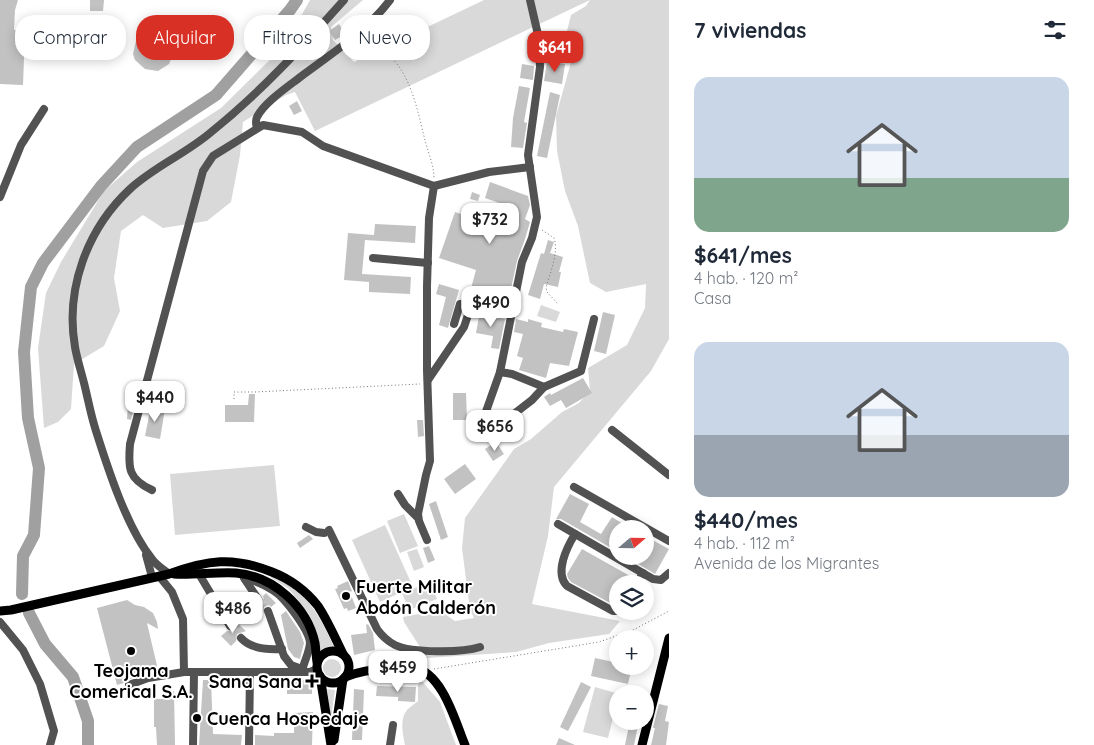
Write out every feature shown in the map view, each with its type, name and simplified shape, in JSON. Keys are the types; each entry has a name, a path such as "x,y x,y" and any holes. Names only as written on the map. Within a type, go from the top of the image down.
{"main road":[{"path":"0,611 160,576 190,566 219,561 234,561 256,565 283,576 305,592 318,606 345,656 349,669 344,678 332,745"},
{"path":"160,576 207,573 264,580 277,587 290,598 304,617 315,642 332,745"},
{"path":"642,745 669,638"},
{"path":"318,669 323,653 338,651 358,666 368,670"},
{"path":"318,669 327,682 332,683 368,670 405,667 424,671 440,686 465,745"}],"street":[{"path":"184,672 183,619 172,592 160,576 130,523 94,425 75,346 72,313 80,267 88,244 100,225 130,189 146,176 206,137 236,112 287,63 344,0"},
{"path":"379,15 390,0"},
{"path":"530,0 539,39 540,67 528,155 537,217 522,262 500,372 478,434 497,427 532,400 544,387 581,371 594,318"},
{"path":"257,128 257,116 275,96 340,47"},
{"path":"0,197 21,145 44,109"},
{"path":"152,490 139,483 130,470 130,444 203,171 213,156 263,125 302,132 323,146 434,186 489,172 530,167"},
{"path":"418,518 430,461 428,263 430,218 434,186"},
{"path":"373,258 428,263"},
{"path":"428,382 464,327 471,306 460,304 454,324"},
{"path":"500,372 512,374 544,387"},
{"path":"612,430 669,475"},
{"path":"574,487 669,541"},
{"path":"398,494 405,505 418,518 427,540"},
{"path":"558,524 658,580 664,578 669,573"},
{"path":"306,527 316,532 326,532 383,637 397,646 434,651 470,650 480,647"},
{"path":"575,534 568,546 561,573 563,582 609,609"},
{"path":"145,549 153,560 160,576"},
{"path":"199,574 230,626"},
{"path":"243,577 258,599"},
{"path":"243,577 275,592 302,623 310,643 302,671"},
{"path":"268,611 287,661 302,671"},
{"path":"0,622 23,650 40,684 54,732 50,745"},
{"path":"241,638 247,644 268,650 282,648"},
{"path":"129,685 148,678 184,672 310,672 318,669"},
{"path":"192,745 194,672"},
{"path":"249,745 250,672"},
{"path":"390,745 393,725"}],"path":[{"path":"393,60 397,64 411,92 434,173 434,186"},
{"path":"534,227 547,232 554,238 556,243 546,288 547,292 558,304"},
{"path":"234,399 234,392 428,382"},
{"path":"424,671 599,642 633,630 669,611"}],"shaded area":[{"path":"310,0 363,0 345,15 340,15 340,19 331,27 333,40 340,47 340,60 352,60 354,62 358,60 430,60 430,26 484,0 590,0 315,131 295,92 286,95 243,122 240,155 231,202 207,221 163,228 143,215 121,231 114,278 120,311 104,346 74,364 71,409 58,422 44,428 38,348 46,293 61,262 104,191 137,162 221,108 270,60 330,60 330,15 302,15"},
{"path":"590,0 669,0 669,339 651,371 554,487 548,536 532,604 620,621 612,630 609,630 609,634 549,643 516,652 427,658 404,622 403,617 439,610 455,621 474,618 470,610 462,548 465,518 514,449 531,439 562,412 579,403 590,391 588,368 627,345 645,308 646,284 606,292 590,283 578,226 565,191 557,151 556,116 573,55 565,39 571,15 586,6"},
{"path":"541,305 560,312 556,322 537,316"},
{"path":"274,465 280,526 175,535 170,474"},
{"path":"404,514 418,546 400,553 387,521"},
{"path":"385,525 413,587 380,602 352,540"},
{"path":"417,549 424,567 414,571 407,552"},
{"path":"274,575 294,589 309,603 323,624 334,647 321,651 309,614 289,589 270,577"},
{"path":"430,582 437,599 409,610 402,593"},
{"path":"332,659 338,662 341,668 338,674 332,677 326,674 323,668 326,662"},
{"path":"420,679 440,702 456,745 405,745 402,726 403,717 408,709 418,701"},
{"path":"595,687 609,691 610,730 608,738 583,732"},
{"path":"327,689 335,690 331,718"}],"building":[{"path":"0,0 18,0 15,10 14,30 15,60 24,60 23,85 0,84"},
{"path":"90,0 104,0 103,11 90,11"},
{"path":"339,24 340,37 335,40 330,30"},
{"path":"136,41 136,60 171,60 169,64 158,71 145,69 135,60 133,54"},
{"path":"547,62 565,64 562,84 544,81"},
{"path":"522,64 534,66 533,80 520,78"},
{"path":"519,86 530,88 524,122 527,123 523,148 511,147 513,118"},
{"path":"550,92 560,95 547,158 537,156"},
{"path":"297,101 302,111 294,115 289,106"},
{"path":"490,182 528,196 530,205 525,219 530,222 517,261 507,307 480,299 482,295 470,292 476,270 439,258 455,212 498,226 505,205 485,198"},
{"path":"472,192 480,195 478,201 470,199"},
{"path":"375,224 416,226 415,243 365,240 362,274 411,277 410,294 369,292 369,282 344,280 348,233 374,235"},
{"path":"548,240 554,242 550,253 563,257 559,272 561,272 558,287 544,284 540,299 528,295 541,253 544,254"},
{"path":"439,284 459,290 448,328 439,325 446,297 436,294"},
{"path":"480,311 489,313 489,316 505,319 499,349 491,348 493,336 476,333"},
{"path":"603,312 615,315 606,354 594,351"},
{"path":"516,319 528,322 528,319 542,323 541,327 563,332 564,329 578,332 569,366 550,363 546,378 519,370 523,358 517,356 523,334 514,332"},
{"path":"583,378 592,393 566,408 561,400 550,406 544,397 550,393 551,395"},
{"path":"453,393 466,393 467,420 453,420"},
{"path":"249,394 255,394 254,422 225,422 225,405 248,405"},
{"path":"128,403 135,403 131,420 127,419"},
{"path":"151,406 165,409 160,439 145,436"},
{"path":"417,420 423,420 424,436 418,437"},
{"path":"496,442 504,454 493,461 485,449"},
{"path":"465,464 476,479 455,494 444,479"},
{"path":"570,494 589,504 580,522 601,534 609,522 609,547 561,519 556,519"},
{"path":"436,501 448,537 441,540 429,504"},
{"path":"309,535 313,539 300,548 297,543"},
{"path":"654,541 669,549 655,574 640,565 654,565"},
{"path":"429,546 435,560 428,563 423,548"},
{"path":"582,549 628,575 609,575 609,602 571,582 567,574"},
{"name":"Fuerte Militar Abdón Calderón","path":"348,581 356,608 348,611 347,608 344,609 335,589 338,588 337,586"},
{"path":"266,593 276,603 271,607 269,605 264,607 263,613 254,604 261,603"},
{"name":"Teojama Comerical S.A.","path":"127,600 153,613 157,622 158,629 147,623 158,670 117,685 97,608"},
{"path":"286,611 300,632 304,643 300,659 294,657 288,649 281,615"},
{"path":"236,622 246,631 237,634 236,641 231,646 221,636 227,631 233,631"},
{"path":"368,624 373,633 375,650 354,655 351,635 367,633 366,625"},
{"path":"595,658 609,661 609,675 630,675 628,684 591,676"},
{"path":"203,680 211,680 213,734 242,735 241,745 199,745"},
{"path":"294,680 312,680 312,694 287,694 287,688 294,688"},
{"path":"581,682 591,687 568,731 560,727"},
{"path":"377,686 416,687 415,702 398,701 398,697 376,696"},
{"path":"354,689 364,690 362,740 352,740"},
{"path":"164,691 174,691 175,745 157,745 156,727 154,727 154,699 164,699"},
{"path":"659,704 668,706 665,721 669,722 666,745 651,745 655,728 654,724"},
{"path":"313,712 312,745 255,745 255,735 274,736 274,733 294,733 294,713"},
{"path":"628,730 637,730 634,745 625,745"},
{"path":"559,738 575,745 556,745"}],"waterway":[{"path":"22,594 23,556 34,535 39,468 28,418 24,352 31,287 43,263 101,186 137,147 216,95 297,0"},
{"path":"29,613 45,644 73,677 88,721 88,745"}],"tunnel":[{"path":"258,599 268,611"},
{"path":"230,626 241,638"}],"place":[{"name":"Fuerte Militar Abdón Calderón","path":"346,596"},
{"name":"Teojama Comerical S.A.","path":"131,651"},
{"name":"Sana Sana","path":"312,681"},
{"name":"Cuenca Hospedaje","path":"197,718"}]}
